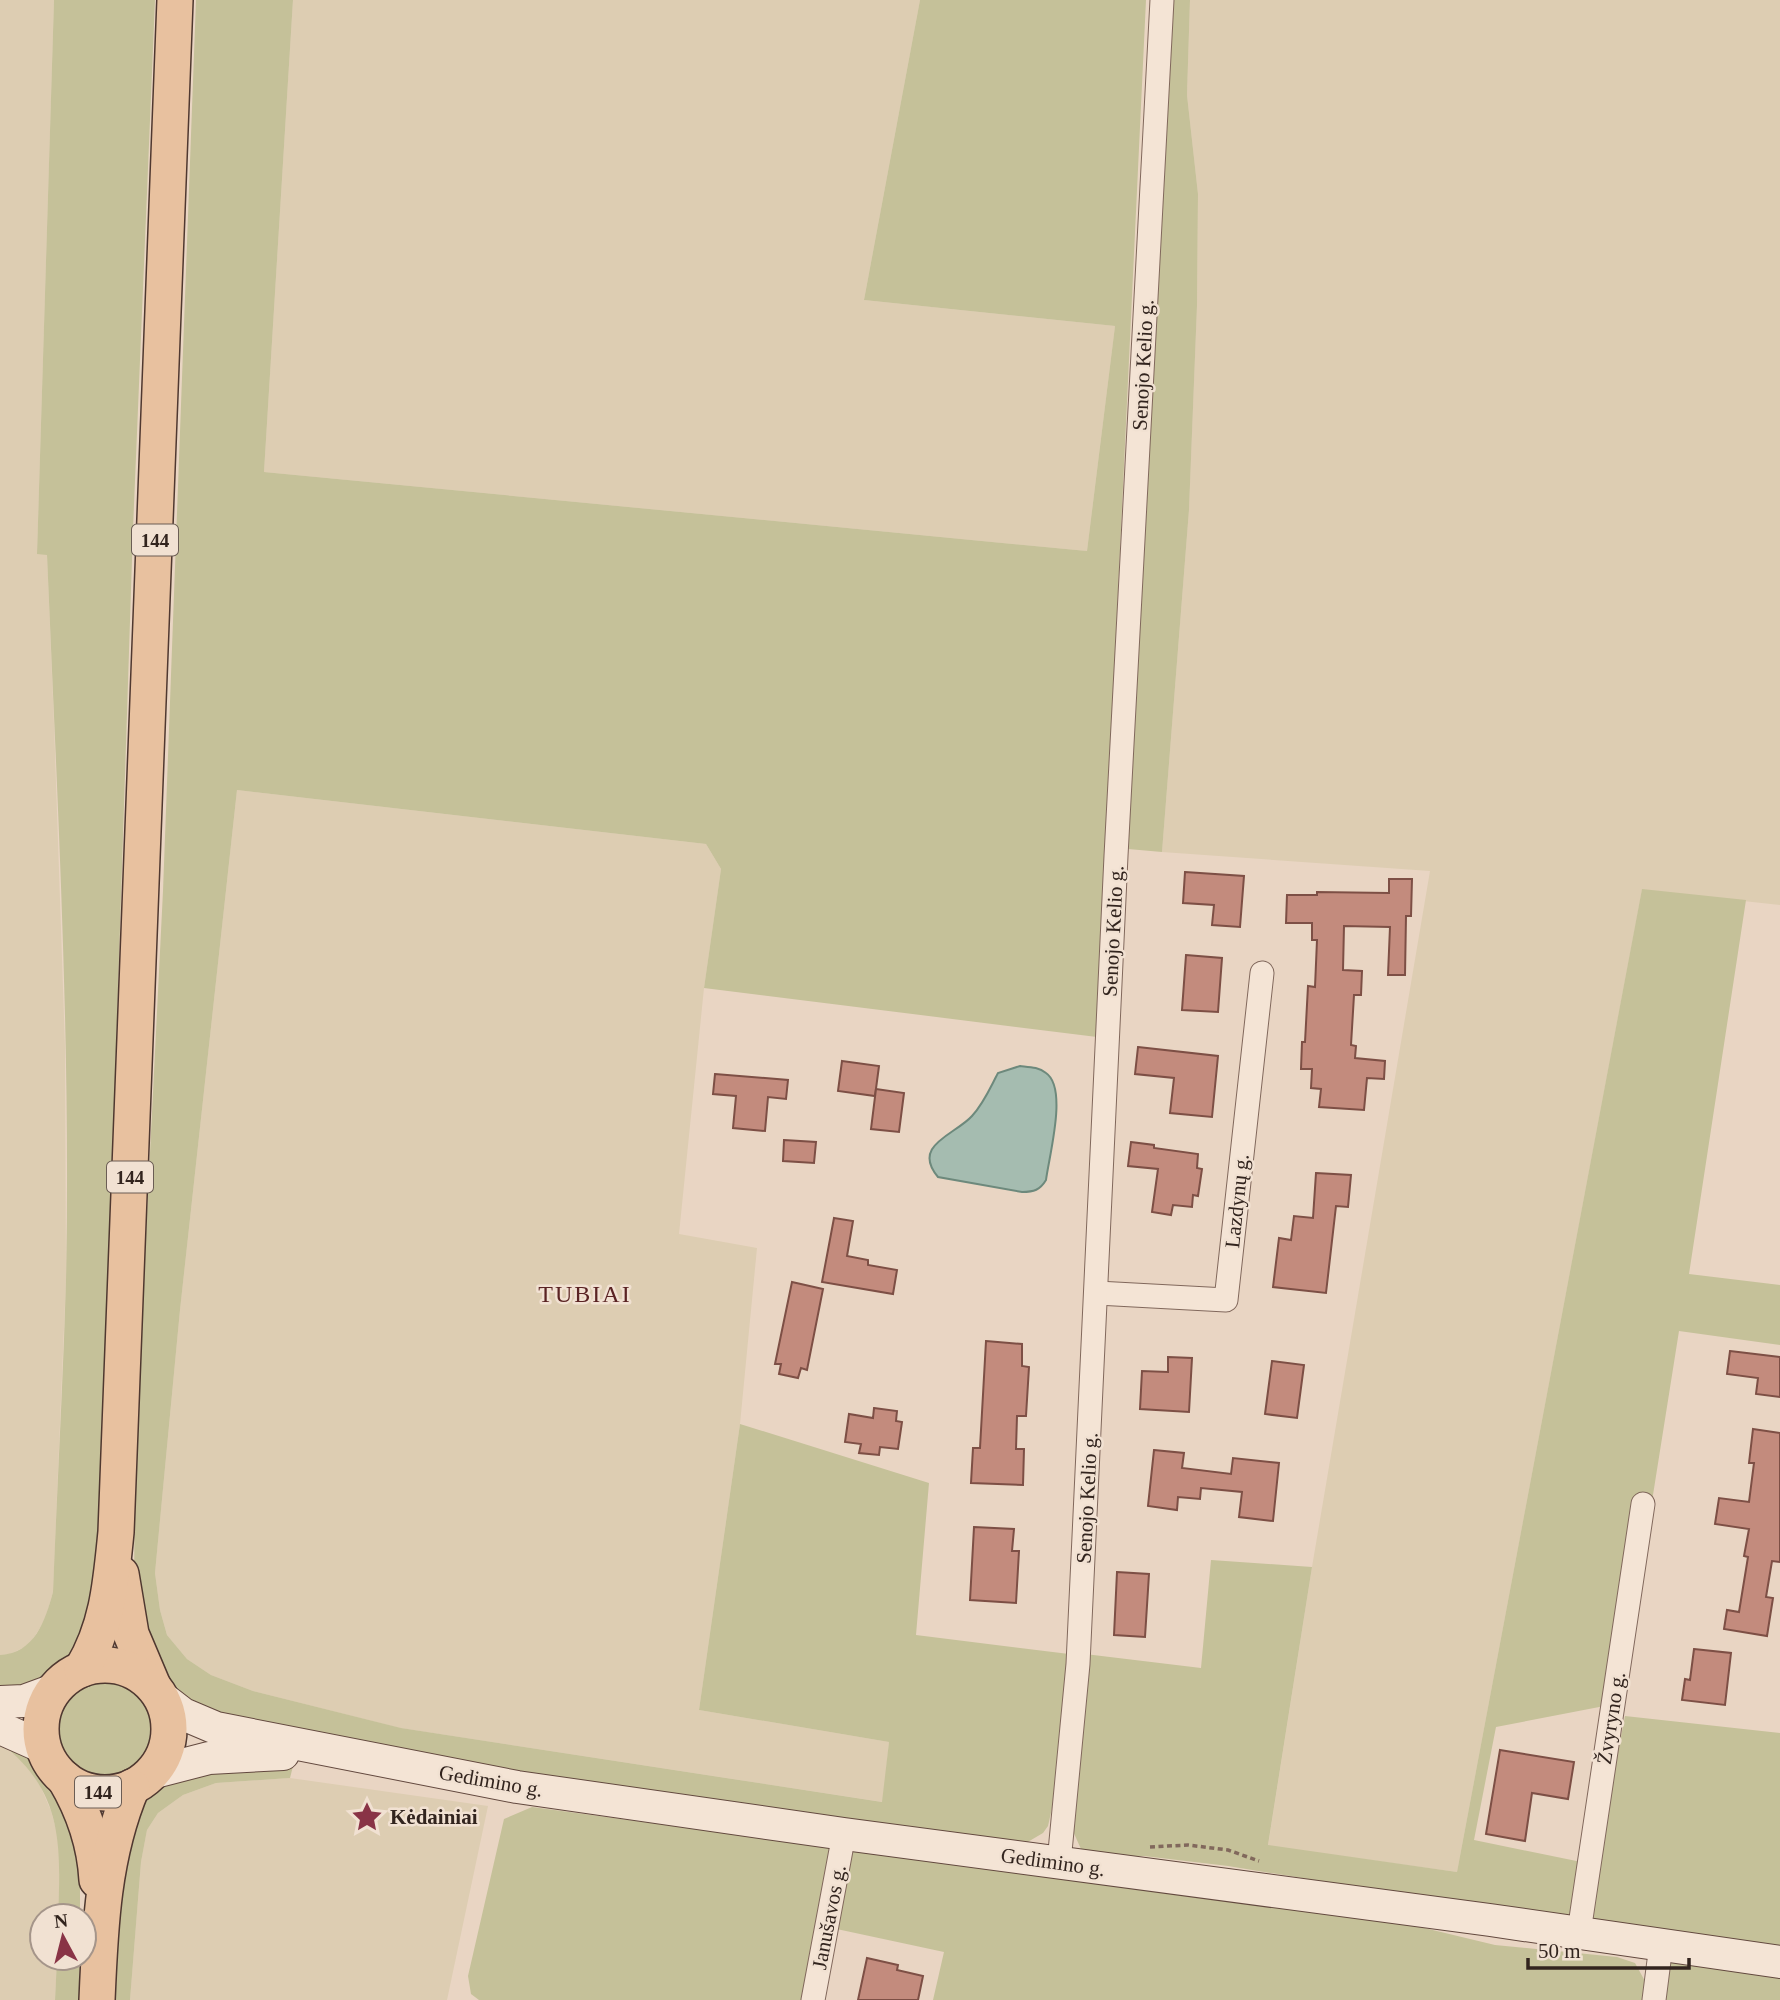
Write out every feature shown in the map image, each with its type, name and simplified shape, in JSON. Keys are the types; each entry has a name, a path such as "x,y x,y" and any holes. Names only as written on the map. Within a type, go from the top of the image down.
{"main road":[{"name":"144","path":"141,1780 104,1793 77,1787 56,1770 43,1747 41,1721 46,1704 68,1679 100,1633 109,1592 116,1532 175,0"},
{"name":"144","path":"97,2000 100,1933 107,1870 121,1814 141,1780 164,1754 169,1739 169,1725 157,1691 139,1659 127,1619 116,1532"},
{"path":"0,1702 24,1701 96,1665 120,1667 141,1675 183,1714 216,1728 327,1751"},
{"path":"0,1728 43,1747"},
{"name":"Gedimino g.","path":"327,1751 504,1785 1780,1962"},
{"path":"141,1780 209,1758 327,1751"},
{"name":"144","path":"65,1779 81,1806 92,1844 100,1933"}],"street":[{"name":"Senojo Kelio g.","path":"1059,1862 1078,1664 1116,856 1162,0"},
{"name":"Lazdynų g.","path":"1097,1293 1226,1300 1262,973"},
{"name":"Žvyryno g.","path":"1579,1932 1643,1504"},
{"name":"Janušavos g.","path":"813,2000 844,1834"},
{"path":"1654,2000 1661,1945"}],"path":[{"path":"1138,1847 1188,1845 1228,1850 1262,1863"}],"shaded area":[{"path":"0,0 54,0 37,554 47,554 54,724 65,1047 66,1279 53,1592 45,1620 29,1645 10,1654 0,1655"},
{"path":"54,0 155,0 133,529 100,1542 93,1628 67,1670 43,1684 0,1692 0,1655 22,1648 37,1634 53,1592 66,1280 67,1099 59,826 47,555 37,554"},
{"path":"196,0 293,0 264,472 1087,551 1115,326 864,300 920,0 1146,0 1097,1037 704,988 721,869 706,844 237,790 180,1310 155,1573 160,1610 167,1635 187,1659 211,1675 253,1691 401,1728 882,1802 889,1742 699,1710 740,1424 929,1483 916,1635 1069,1654 1058,1772 1048,1826 1043,1833 1026,1843 517,1773 231,1724 163,1685 134,1590 135,1455 163,891"},
{"path":"293,0 920,0 864,300 1115,326 1087,551 264,472"},
{"path":"1173,0 1190,0 1187,95 1198,194 1197,306 1189,510 1162,852 1128,849"},
{"path":"1190,0 1780,0 1780,905 1642,890 1457,1872 1268,1846 1312,1567 1430,871 1162,852 1189,510 1197,306 1198,194 1187,95"},
{"path":"237,790 706,844 721,869 704,988 679,1234 757,1248 740,1424 699,1710 889,1742 883,1802 400,1728 253,1691 211,1675 187,1659 167,1635 160,1610 155,1573 180,1310"},
{"path":"1642,889 1746,900 1689,1274 1780,1285 1780,1345 1679,1331 1620,1703 1496,1727 1474,1840 1596,1865 1625,1716 1780,1733 1780,1956 1228,1866 1144,1856 1099,1856 1081,1849 1072,1829 1085,1654 1201,1668 1211,1560 1312,1567 1268,1845 1457,1872"},
{"path":"1020,1066 1037,1068 1046,1073 1056,1093 1055,1123 1044,1183 1036,1190 1022,1192 938,1177 931,1166 932,1149 972,1116 998,1073"},
{"path":"107,1680 127,1684 144,1695 155,1712 159,1732 155,1752 144,1769 127,1780 107,1784 87,1780 70,1769 59,1752 55,1732 59,1712 70,1695 87,1684"},
{"path":"0,1744 23,1761 39,1783 58,1836 60,1868 59,1902 28,1902 28,1972 56,1972 55,2000 0,2000"},
{"path":"3,1745 30,1752 45,1769 62,1798 80,1852 80,1902 58,1902 58,1844 54,1822 48,1801 23,1763"},
{"path":"293,1766 290,1778 216,1783 183,1795 158,1813 147,1830 141,1862 130,2000 114,2000 117,1902 140,1803 174,1779 193,1773 231,1767"},
{"path":"290,1778 488,1806 447,2000 130,2000 141,1862 147,1830 158,1813 183,1795 216,1783"},
{"path":"532,1807 1416,1926 1495,1945 1617,1957 1635,1963 1646,1983 1650,2000 933,2000 944,1952 818,1925 801,2000 479,2000 471,1994 468,1976 504,1819"},
{"path":"1661,1945 1780,1962 1780,2000 1654,2000"},
{"path":"56,1972 80,1972 79,2000 55,2000"}],"building":[{"path":"1185,872 1244,876 1240,927 1212,925 1214,905 1183,903"},
{"path":"1389,879 1412,879 1411,916 1406,916 1405,975 1388,975 1390,927 1344,926 1343,970 1362,971 1361,995 1354,995 1351,1045 1356,1046 1355,1058 1385,1061 1384,1079 1367,1078 1364,1110 1319,1107 1321,1089 1311,1088 1312,1069 1301,1069 1308,986 1315,987 1317,940 1312,940 1312,923 1286,923 1287,895 1317,895 1317,892 1389,893"},
{"path":"1186,955 1222,958 1218,1012 1182,1010"},
{"path":"1138,1047 1218,1056 1212,1117 1170,1113 1174,1078 1135,1074"},
{"path":"842,1061 879,1066 875,1096 838,1091"},
{"path":"715,1074 788,1080 786,1099 768,1097 765,1131 733,1128 736,1096 713,1094"},
{"path":"876,1089 904,1093 899,1132 871,1129"},
{"path":"784,1140 816,1142 814,1163 783,1161"},
{"path":"1131,1142 1198,1154 1197,1168 1202,1169 1198,1196 1193,1195 1192,1207 1173,1205 1171,1215 1152,1212 1158,1169 1128,1166"},
{"path":"1316,1173 1351,1175 1348,1207 1336,1206 1326,1293 1273,1287 1279,1238 1291,1240 1294,1216 1313,1218"},
{"path":"834,1218 853,1221 847,1256 868,1260 868,1265 897,1270 893,1294 822,1282"},
{"path":"792,1282 823,1289 807,1370 801,1368 798,1378 779,1374 781,1364 775,1364"},
{"path":"986,1341 1022,1344 1022,1366 1029,1367 1026,1416 1017,1416 1016,1449 1024,1449 1023,1485 971,1483 973,1448 980,1448"},
{"path":"1730,1351 1780,1357 1780,1397 1756,1394 1758,1378 1727,1374"},
{"path":"1168,1357 1192,1358 1189,1412 1140,1409 1142,1371 1168,1372"},
{"path":"1272,1361 1304,1365 1297,1418 1265,1414"},
{"path":"874,1408 897,1411 896,1421 902,1422 898,1449 880,1447 879,1455 859,1453 861,1444 845,1442 849,1414 873,1418"},
{"path":"1753,1429 1780,1433 1780,1562 1772,1561 1766,1597 1773,1598 1767,1636 1724,1629 1727,1610 1739,1612 1748,1557 1744,1556 1749,1529 1715,1524 1719,1498 1749,1502 1754,1463 1749,1463"},
{"path":"1154,1450 1184,1453 1182,1468 1231,1474 1233,1458 1279,1463 1273,1521 1239,1517 1242,1492 1201,1488 1200,1499 1178,1497 1177,1510 1148,1506"},
{"path":"974,1527 1014,1529 1012,1551 1019,1551 1016,1603 970,1600"},
{"path":"1117,1572 1149,1574 1145,1637 1114,1635"},
{"path":"1694,1649 1731,1653 1725,1705 1682,1700 1685,1679 1690,1680"},
{"path":"1500,1750 1574,1762 1568,1799 1532,1793 1525,1841 1486,1834"},
{"path":"867,1958 898,1965 897,1970 923,1976 918,2000 858,2000"}],"place":[{"name":"Kėdainiai","path":"367,1817"}],"district":[{"name":"TUBIAI","path":"585,1294"}]}
